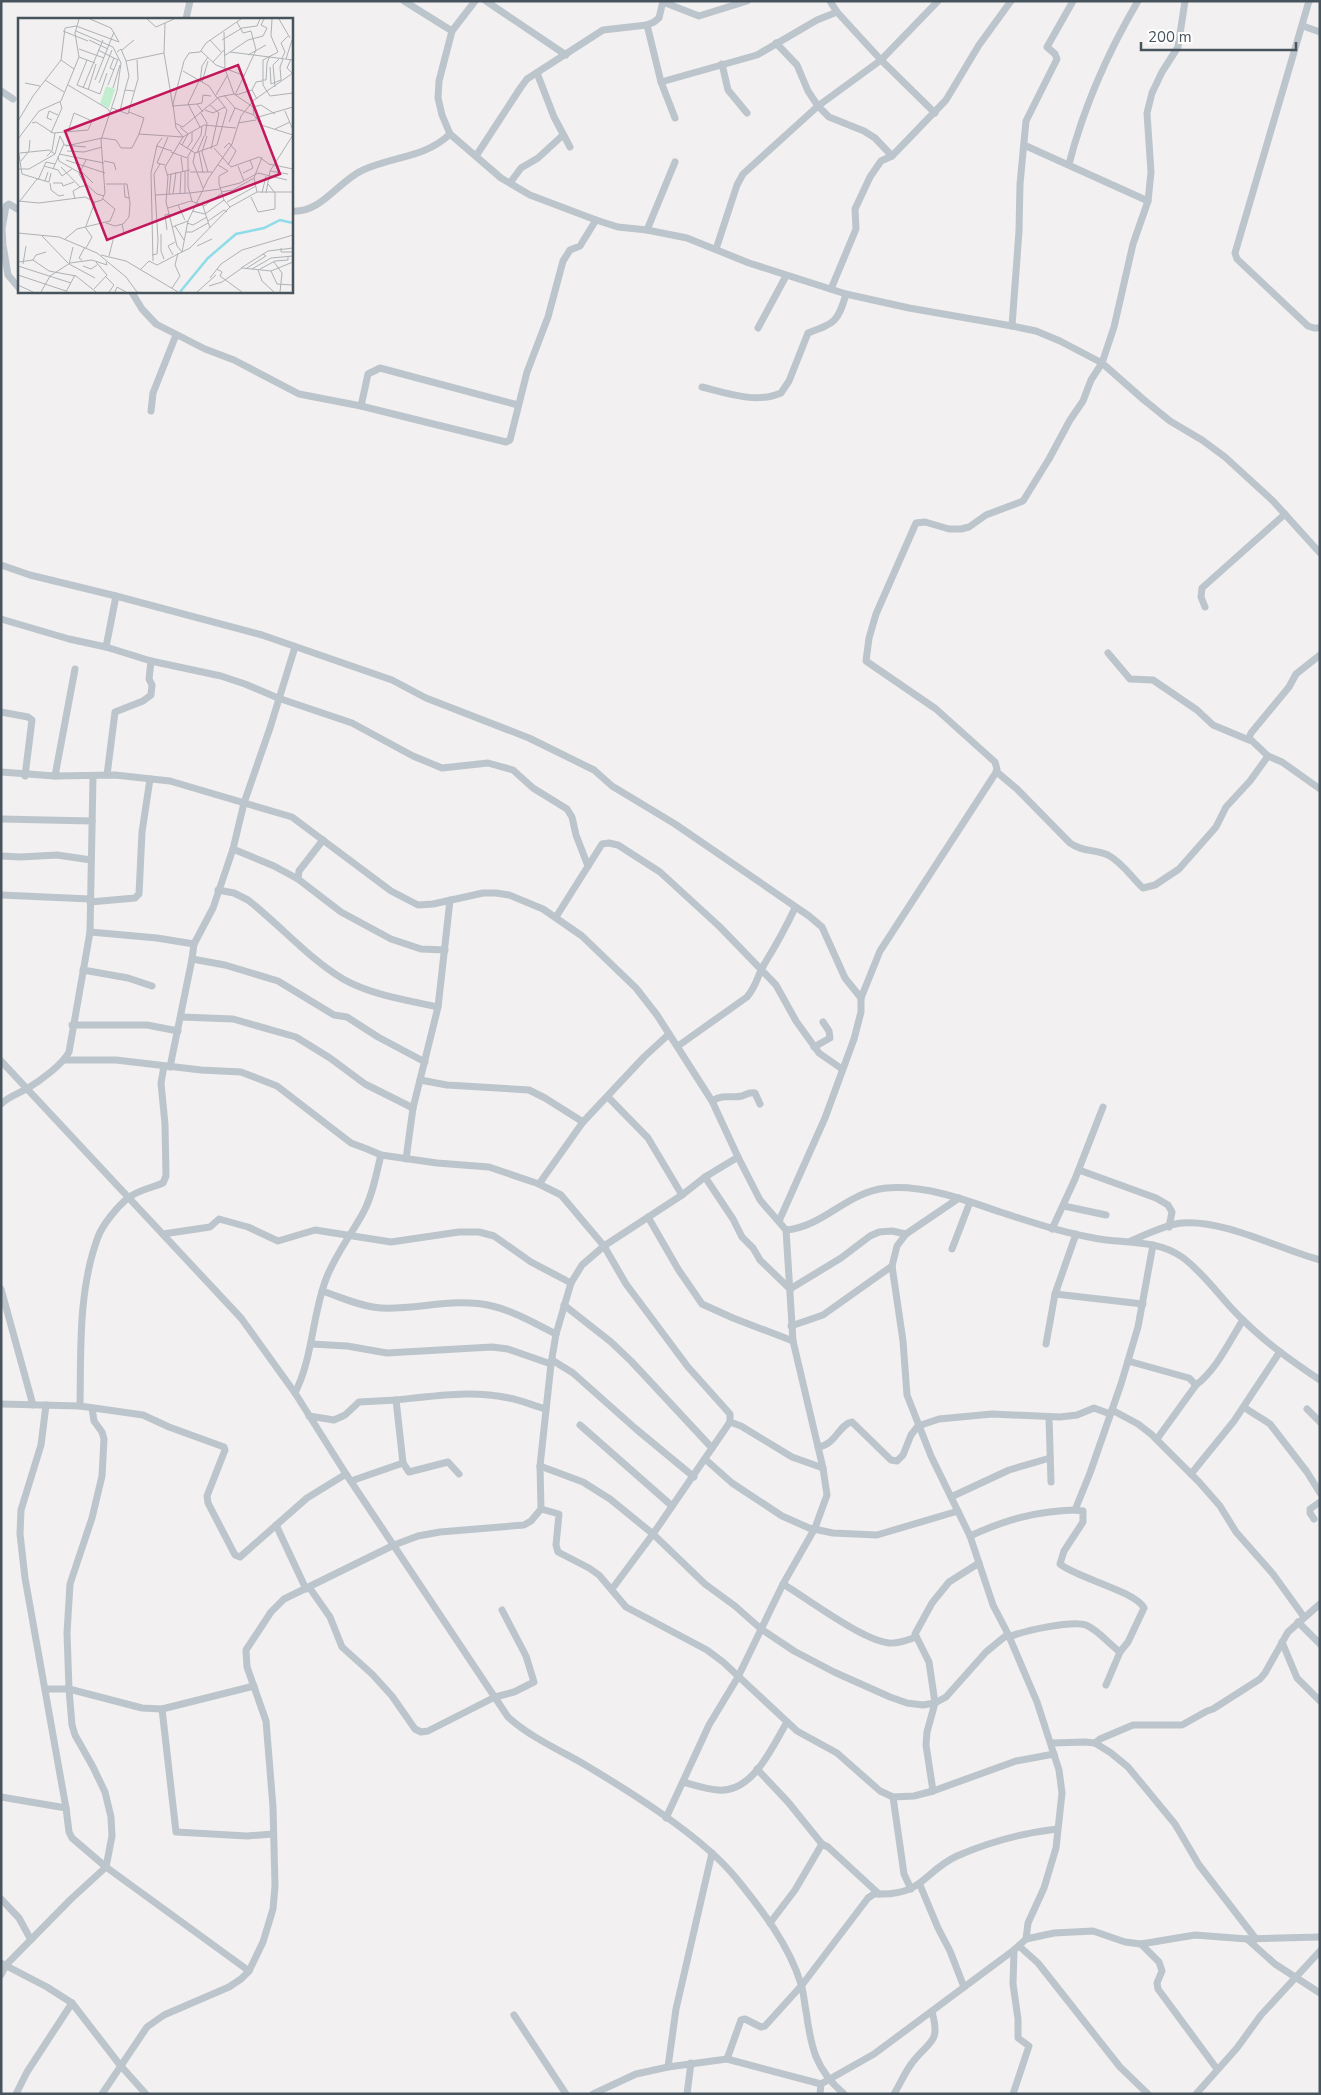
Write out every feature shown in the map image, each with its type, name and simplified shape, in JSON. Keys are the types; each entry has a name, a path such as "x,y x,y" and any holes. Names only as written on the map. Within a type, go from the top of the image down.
{"street":[{"path":"186,18 190,1"},
{"path":"404,1 452,31"},
{"path":"476,1 452,31 439,81 438,98 442,115 450,134 510,183 530,195 596,220 618,227 647,230 687,238 749,263 846,294 909,308 1036,331 1060,341 1102,363 1170,421 1202,440 1225,457 1285,514 1319,553"},
{"path":"486,1 566,55"},
{"path":"476,156 528,79 603,30 647,25 659,18 663,2 699,16 748,1"},
{"path":"830,1 837,12 881,60 935,113"},
{"path":"716,249 737,185 743,174 818,106 881,60 938,1"},
{"path":"830,289 856,229 856,209 870,177 881,161 892,156 946,100 979,45 1011,1"},
{"path":"1012,326 1019,231 1020,184 1026,121 1029,111 1057,59 1056,54 1047,47 1072,1"},
{"path":"1069,164 1075,141 1101,70 1138,1"},
{"path":"779,1221 825,1118 854,1039 861,1012 860,998 880,951 997,769 995,762 936,709 866,661 869,638 876,614 916,523 925,522 949,530 961,529 969,527 986,515 1023,501 1050,460 1070,420 1079,410 1091,380 1102,363 1114,326 1133,244 1148,201 1151,172 1147,113 1152,93 1162,72 1178,47 1185,1"},
{"path":"1309,1 1235,253 1237,259 1308,326 1320,328"},
{"path":"661,82 757,55 817,20 837,12"},
{"path":"647,25 661,82 675,118"},
{"path":"1302,26 1320,32"},
{"path":"776,43 797,65 808,91 818,106 829,116 864,131 875,138 892,156"},
{"path":"722,64 728,90 747,113"},
{"path":"538,73 563,135 570,147"},
{"path":"1,91 13,99"},
{"path":"292,211 312,208 363,170 432,148 450,134"},
{"path":"510,183 521,168 538,158 563,135"},
{"path":"1024,145 1148,201"},
{"path":"647,230 675,162"},
{"path":"18,209 9,204 6,206 2,229 8,275 18,287"},
{"path":"132,292 142,310 156,324 205,349 234,360 299,394 361,406 506,442 510,440 530,360 548,317 552,296 566,254 580,246 596,220"},
{"path":"758,328 786,276"},
{"path":"702,387 750,397 766,398 781,393 789,381 808,332 823,328 839,316 846,294"},
{"path":"151,411 153,393 176,335"},
{"path":"361,406 368,374 380,368 518,405"},
{"path":"1205,607 1200,597 1202,588 1285,514"},
{"path":"1,565 40,578 262,635 392,680 426,698 529,738 562,753 594,770 612,786 674,824 809,916 822,927 845,978 860,998"},
{"path":"106,647 116,596"},
{"path":"1,620 68,639 106,647 151,661 230,679 278,698 352,723 413,756 442,768 488,763 513,770 533,788 567,809 574,821 576,836 588,866"},
{"path":"80,1406 82,1319 89,1271 98,1236 107,1222 128,1198 140,1191 163,1183 166,1176 165,1124 161,1083 178,1031 194,944 208,918 233,849 244,803 295,647"},
{"path":"1108,653 1130,679 1153,680 1197,710 1213,725 1250,740 1268,756 1282,762 1320,789"},
{"path":"1250,740 1251,732 1289,688 1296,674 1318,660"},
{"path":"107,775 115,712 142,701 151,695 152,685 149,679 151,661"},
{"path":"56,776 75,669"},
{"path":"1,712 28,717 32,720 25,776"},
{"path":"998,773 1017,789 1070,843 1076,847 1101,852 1110,856 1143,888 1147,888 1155,885 1179,869 1216,827 1226,807 1250,781 1268,756"},
{"path":"1,772 25,776 107,775 170,781 281,813 292,817 399,896 418,905 433,904 484,893 509,895 543,909 582,936 636,988 678,1046 712,1101 760,1200 786,1230 793,1341 824,1468 827,1495 815,1528 783,1584 738,1677 720,1704 666,1818"},
{"path":"1,1104 9,1096 28,1088 65,1060 69,1052 72,1025 90,932 93,776"},
{"path":"1,895 90,900 136,898 139,894 142,832 150,779"},
{"path":"1,819 92,821"},
{"path":"298,879 300,871 323,840"},
{"path":"556,917 602,844 618,845 660,872 720,927 776,985 796,1021 814,1047 832,1064 842,1069"},
{"path":"233,849 274,866 298,879 341,912 391,939 421,949 446,950"},
{"path":"1,856 57,855 91,860"},
{"path":"218,890 234,893 248,900 323,966 344,980 393,997 438,1007"},
{"path":"406,1159 413,1108 438,1007 446,950 450,900"},
{"path":"678,1046 748,997 755,987 761,970 780,939 795,908"},
{"path":"90,932 157,938 194,944"},
{"path":"192,959 225,965 278,981 334,1016 347,1017 378,1037 425,1062"},
{"path":"83,970 128,978 152,986"},
{"path":"181,1016 233,1019 296,1037 330,1058 365,1084 413,1108"},
{"path":"814,1047 830,1038 823,1022"},
{"path":"72,1025 147,1025 178,1031"},
{"path":"539,1184 583,1122 648,1053 669,1034"},
{"path":"65,1060 116,1060 241,1072 277,1086 351,1143 381,1154 406,1159 490,1167 539,1184 565,1198 604,1246 626,1284 688,1367 730,1414 730,1422 694,1477 612,1589"},
{"path":"1,1061 241,1318 295,1393 346,1474 508,1717 600,1774 666,1818 712,1853 736,1877 786,1948 802,1985 810,2042 824,2082 820,2094"},
{"path":"420,1080 447,1085 529,1090 583,1122"},
{"path":"712,1101 719,1096 742,1096 752,1092 755,1093 760,1104"},
{"path":"608,1097 644,1133 682,1195"},
{"path":"1052,1229 1064,1206 1103,1107"},
{"path":"295,1393 301,1380 311,1344 322,1291 336,1259 364,1212 372,1193 381,1154"},
{"path":"102,2094 147,2027 164,2015 229,1987 241,1979 249,1970 263,1942 273,1909 275,1886 273,1807 266,1721 246,1660 248,1644 276,1606 284,1599 394,1545 428,1534 524,1524 531,1521 541,1509 540,1466 552,1362 556,1334 571,1283 582,1265 604,1246 682,1195 705,1177 738,1157"},
{"path":"1079,1170 1156,1198 1168,1205 1172,1212 1169,1227"},
{"path":"705,1177 742,1236 753,1248 760,1260 790,1289"},
{"path":"786,1230 799,1229 835,1208 870,1191 906,1188 959,1198 1052,1229 1106,1240 1130,1241 1153,1245 1183,1257 1242,1320 1279,1353 1320,1380"},
{"path":"959,1198 906,1234 897,1246 892,1266 903,1341 907,1395 918,1426 970,1536 993,1605 1009,1635 1028,1679 1052,1743 1059,1770 1062,1793 1056,1848 1044,1888 1028,1923 1026,1939"},
{"path":"952,1249 970,1202"},
{"path":"1064,1206 1106,1214"},
{"path":"648,1217 678,1269 702,1304 793,1341"},
{"path":"163,1234 210,1227 219,1219 248,1226 278,1241 315,1230 391,1242 459,1232 487,1233 531,1262 571,1283"},
{"path":"1130,1241 1180,1223 1216,1226 1320,1260"},
{"path":"790,1289 841,1258 870,1236 879,1232 892,1231 906,1234"},
{"path":"1046,1344 1055,1294 1076,1234"},
{"path":"1075,1510 1090,1473 1128,1361 1143,1304 1153,1245"},
{"path":"791,1326 823,1315 892,1266"},
{"path":"1,1290 33,1405"},
{"path":"322,1291 366,1306 380,1308 466,1304 494,1306 556,1334"},
{"path":"1055,1294 1143,1304"},
{"path":"564,1305 611,1342 631,1361 712,1448"},
{"path":"1157,1439 1196,1385 1204,1379 1219,1359 1242,1320"},
{"path":"311,1344 347,1346 387,1353 492,1347 552,1362 573,1373 636,1430 694,1477"},
{"path":"1191,1474 1244,1407 1279,1353"},
{"path":"1128,1361 1189,1378 1196,1385"},
{"path":"309,1416 334,1420 345,1415 359,1402 458,1393 512,1398 546,1409"},
{"path":"396,1400 403,1463 409,1472 448,1462 459,1474"},
{"path":"1,1404 80,1406 143,1415 169,1427 224,1447 225,1450 207,1496 208,1503 237,1556 242,1556 307,1498 346,1474"},
{"path":"46,1405 42,1445 21,1510 20,1534 25,1578 46,1689 70,1835 106,1867 249,1970"},
{"path":"1244,1407 1260,1420 1270,1424 1307,1472 1320,1493"},
{"path":"1,1975 4,1964 106,1867 112,1836 111,1817 105,1792 94,1767 75,1735 72,1724 69,1689 67,1633 70,1584 74,1566 92,1518 102,1476 104,1439 102,1432 94,1421 92,1408"},
{"path":"818,1447 830,1444 845,1425 852,1422 891,1460 898,1461 903,1455 911,1435 918,1426 939,1419 974,1415 1048,1417 1077,1415 1094,1408 1111,1412 1138,1424 1157,1439 1220,1506 1236,1532 1273,1574 1301,1619 1320,1644"},
{"path":"1307,1409 1320,1422"},
{"path":"1048,1417 1051,1482"},
{"path":"730,1422 741,1426 792,1457 824,1468"},
{"path":"580,1425 672,1506"},
{"path":"951,1497 1009,1470 1050,1458"},
{"path":"705,1459 750,1496 782,1516 809,1528 833,1533 877,1535 958,1511"},
{"path":"351,1481 403,1463"},
{"path":"540,1466 584,1482 600,1491 653,1534 705,1584 735,1606 761,1630 794,1651 834,1672 907,1703 922,1705 935,1703 946,1697 986,1652 1009,1635 1032,1629 1077,1624 1086,1625 1120,1652"},
{"path":"1314,1520 1310,1509 1320,1502"},
{"path":"541,1509 559,1514 556,1545 558,1552 589,1568 612,1589 626,1607 707,1650 797,1731 837,1753 880,1791 893,1797 914,1796 1016,1761 1054,1754"},
{"path":"970,1536 999,1523 1047,1510 1083,1511 1083,1522 1064,1551 1060,1564 1128,1596 1142,1604 1144,1608 1128,1642 1120,1652 1106,1685"},
{"path":"276,1525 308,1588 330,1617 342,1647 372,1674 392,1696 415,1729 421,1732 428,1731 495,1697 514,1692 532,1685 534,1682 526,1656 502,1610"},
{"path":"933,1791 926,1745 927,1732 935,1703 929,1662 916,1637 918,1627 932,1603 949,1582 979,1563"},
{"path":"783,1584 874,1638 895,1643 916,1637"},
{"path":"1095,1743 1133,1725 1182,1726 1206,1711 1214,1709 1260,1679 1282,1642 1301,1619 1320,1604"},
{"path":"1282,1642 1296,1678 1320,1701"},
{"path":"46,1689 69,1689 142,1708 162,1709 254,1686"},
{"path":"162,1709 176,1832 247,1836 273,1834"},
{"path":"683,1782 718,1790 733,1788 745,1782 757,1769 787,1722"},
{"path":"1052,1743 1095,1743 1117,1757 1138,1778 1156,1803 1175,1824 1199,1865 1256,1939"},
{"path":"757,1769 788,1802 822,1844 828,1847 879,1894"},
{"path":"1,1797 66,1808"},
{"path":"893,1797 904,1874 911,1889"},
{"path":"727,2059 741,2020 744,2019 761,2027 765,2026 802,1985 868,1898 874,1894 901,1893 911,1889 956,1857 1026,1833 1057,1829"},
{"path":"770,1923 795,1890 822,1844"},
{"path":"668,2067 676,2009 712,1853"},
{"path":"901,1893 904,1874"},
{"path":"920,1884 964,1987"},
{"path":"1,1899 20,1918 31,1940"},
{"path":"824,2082 874,2054 932,2012 1026,1939 1054,1934 1093,1931 1125,1942 1141,1944 1195,1935 1247,1939 1320,1936"},
{"path":"1247,1939 1275,1964 1320,1994"},
{"path":"1141,1944 1159,1962 1162,1971 1157,1983 1158,1989 1217,2069"},
{"path":"1013,2094 1029,2046 1018,2038 1018,2019 1013,1984 1016,1948"},
{"path":"1016,1948 1038,1963 1120,2067 1148,2094"},
{"path":"1196,2094 1237,2048 1261,2016 1320,1951"},
{"path":"4,1964 48,1987 72,2003 120,2065 146,2094"},
{"path":"16,2094 27,2072 72,2003"},
{"path":"894,2094 912,2063 931,2043 936,2034 937,2027 932,2012"},
{"path":"514,2016 566,2094"},
{"path":"593,2094 636,2074 691,2063 727,2059 824,2082 844,2094"},
{"path":"687,2094 691,2063"}]}
